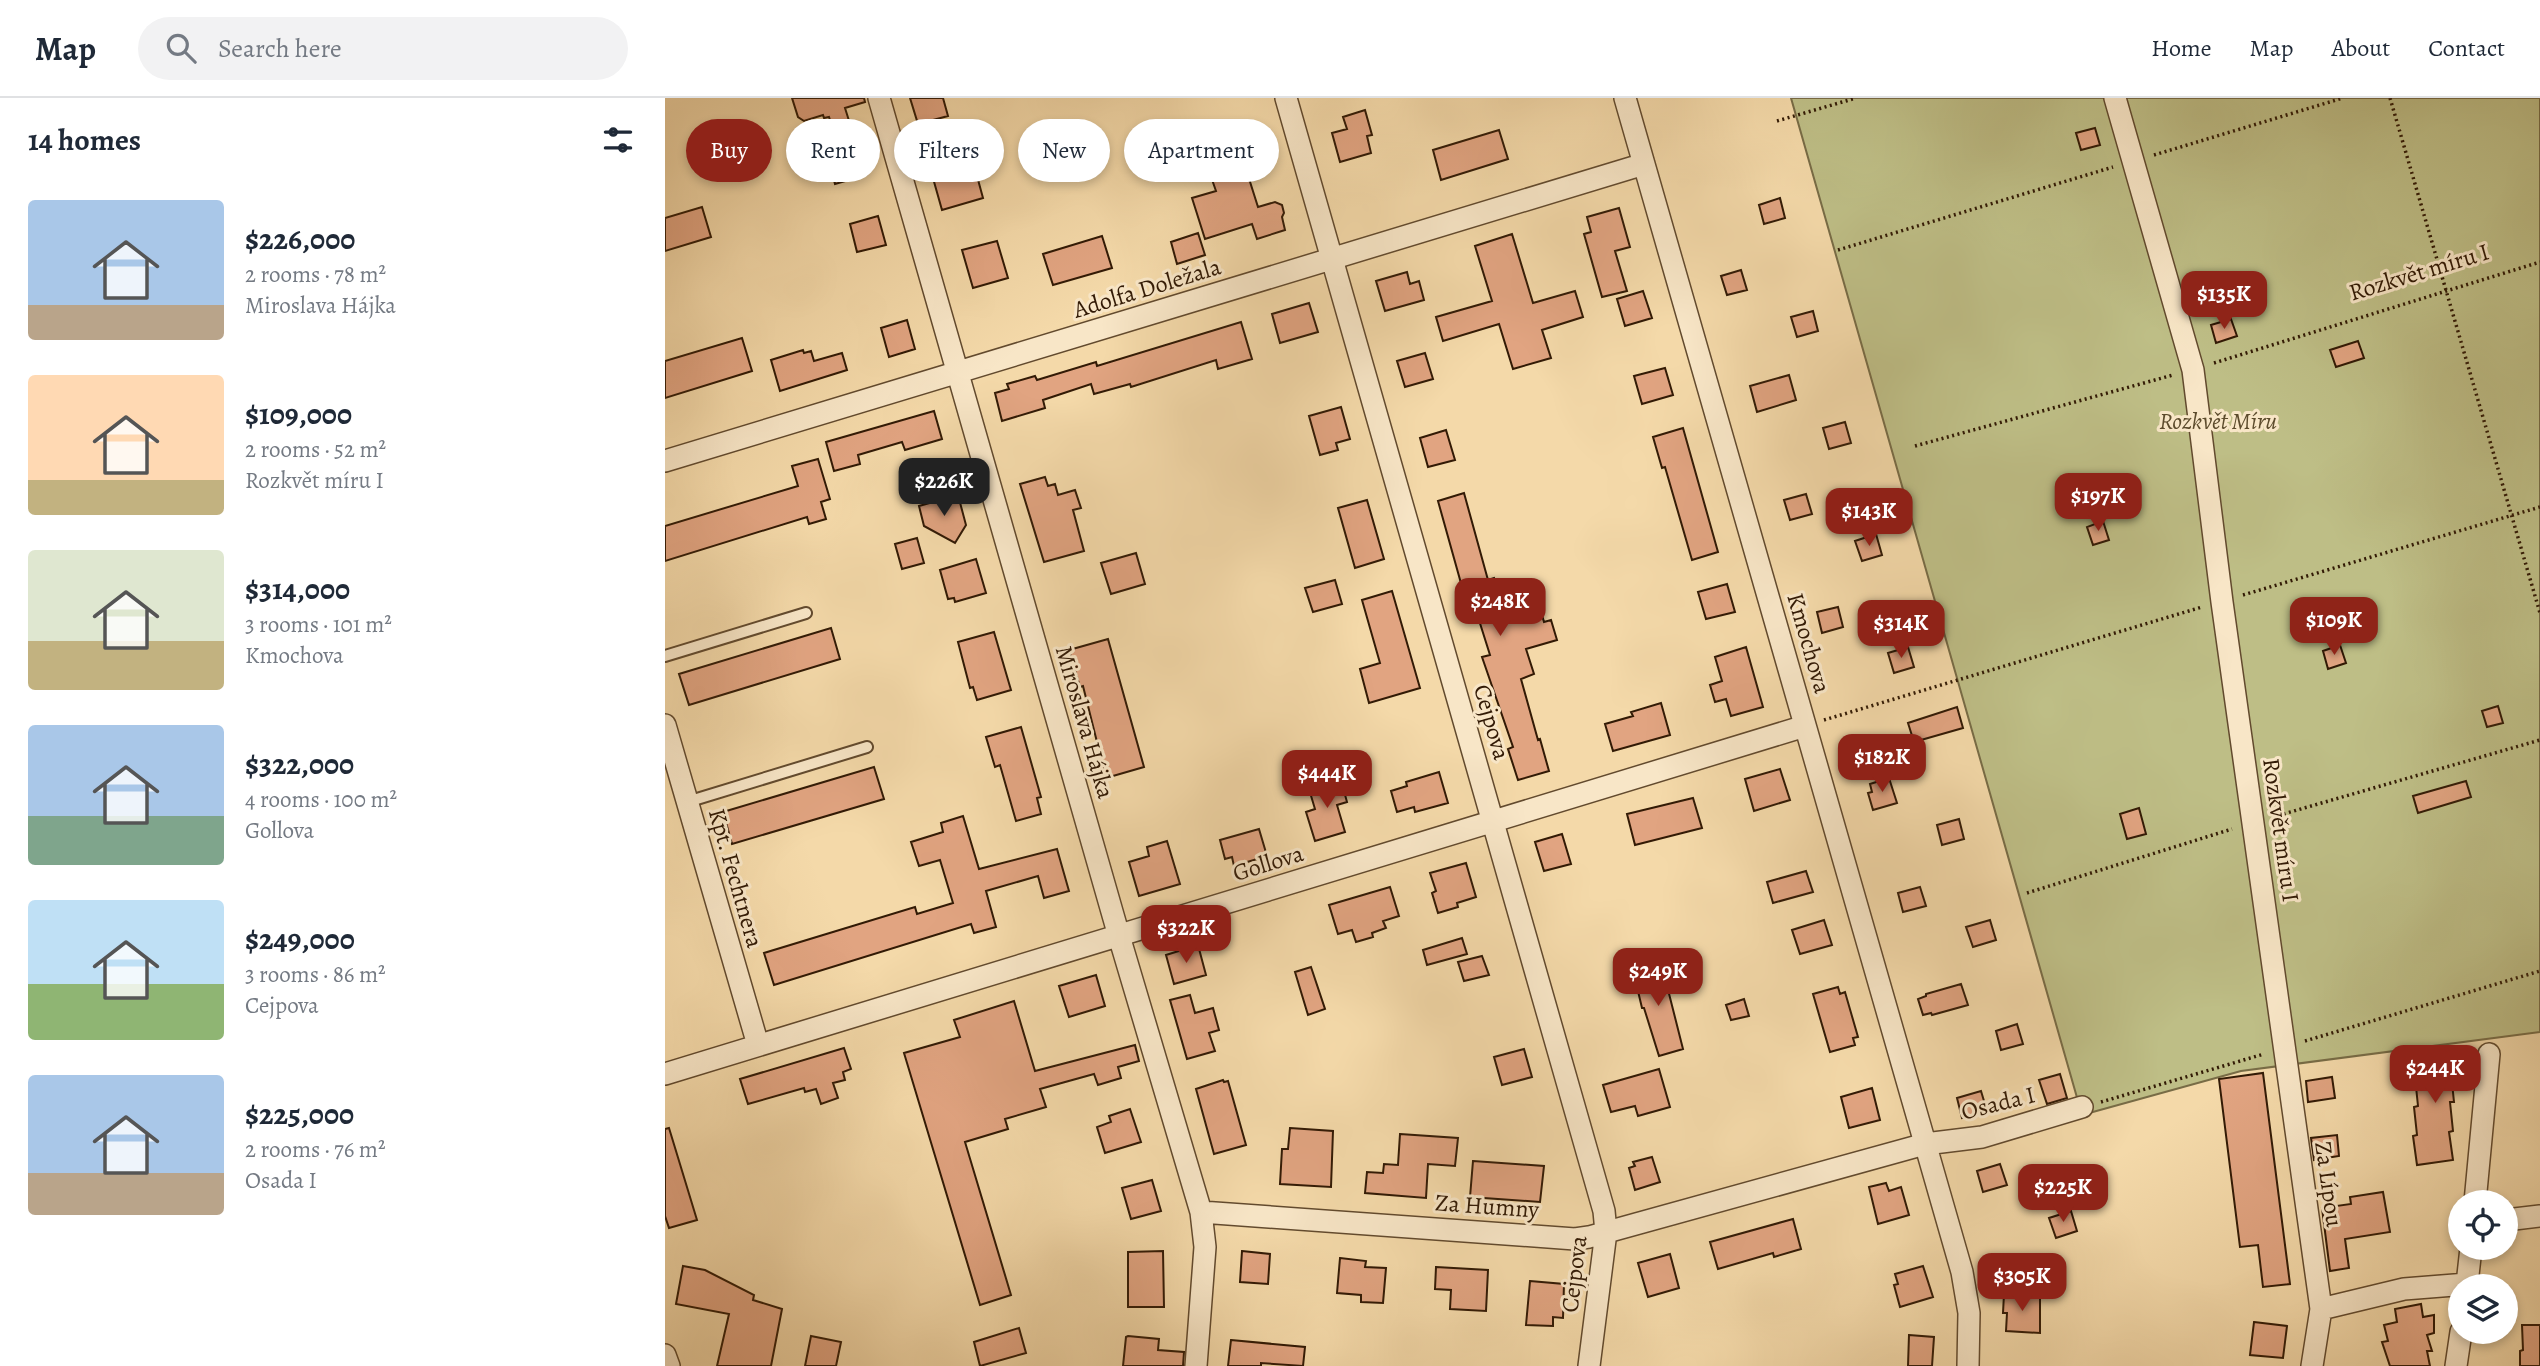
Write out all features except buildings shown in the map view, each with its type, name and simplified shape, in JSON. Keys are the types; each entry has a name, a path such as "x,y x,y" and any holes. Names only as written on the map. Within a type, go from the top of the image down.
{"street":[{"name":"Miroslava Hájka","path":"879,98 1119,936 1201,1212 1205,1247 1196,1366"},
{"name":"Cejpova","path":"1286,98 1604,1212 1606,1232 1589,1366"},
{"name":"Kmochova","path":"1625,98 1964,1286 1969,1313 1968,1366"},
{"name":"Rozkvět míru I","path":"2115,98 2193,370 2285,1057"},
{"name":"Adolfa Doležala","path":"665,461 1644,164"},
{"name":"Kpt. Fechtnera","path":"665,725 758,1045"},
{"name":"Gollova","path":"665,1074 1805,726"},
{"path":"2476,1190 2489,1054"},
{"name":"Za Lípou","path":"2285,1057 2321,1309 2312,1366"},
{"name":"Osada I","path":"1925,1144 1982,1137 2082,1107"},
{"name":"Za Humny","path":"1201,1212 1575,1238 1606,1232 1925,1144"},
{"path":"2518,1219 2540,1216"},
{"path":"2321,1309 2404,1289 2448,1286"},
{"path":"2456,1366 2459,1344"},
{"path":"665,1355 669,1366"}],"lane":[{"path":"665,656 806,613"},
{"path":"687,802 867,747"}],"path":[{"path":"1777,121 1856,98"},
{"path":"1838,250 2343,98"},
{"path":"2390,98 2540,613"},
{"name":"Rozkvět míru I","path":"1915,446 2193,370 2540,262"},
{"path":"1805,726 2540,507"},
{"path":"2027,893 2253,822 2540,740"},
{"path":"2082,1107 2285,1057 2540,971"}],"green space":[{"name":"Rozkvět Míru","path":"1791,98 2540,98 2540,1032 2241,1071 2082,1115"}]}
